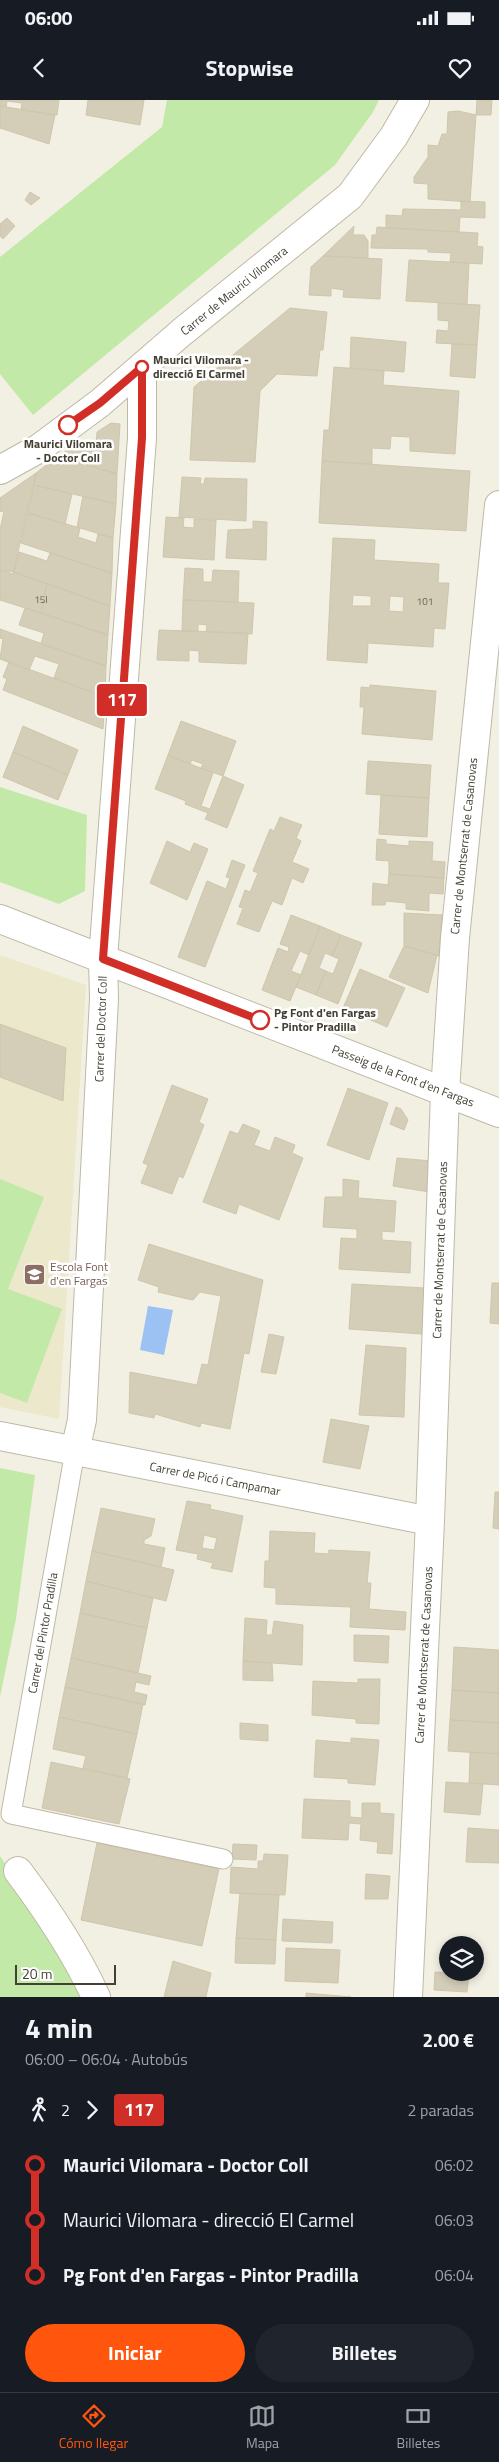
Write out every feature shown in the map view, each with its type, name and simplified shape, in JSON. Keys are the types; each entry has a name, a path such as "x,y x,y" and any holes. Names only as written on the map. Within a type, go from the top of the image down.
{"street":[{"name":"Carrer de Maurici Vilomara","path":"0,470 38,450 100,403 350,196 394,136 414,100"},
{"name":"Carrer del Doctor Coll","path":"75,1452 82,1420 104,998 103,959 142,438 142,367"},
{"name":"Carrer de Montserrat de Casanovas","path":"408,1997 430,1521 446,1092 455,938 499,505"},
{"name":"Passeig de la Font d'en Fargas","path":"0,919 499,1113"},
{"name":"Carrer de Picó i Campamar","path":"0,1436 430,1521"},
{"path":"18,1871 52,1916 70,1944 96,1997"}],"lane":[{"name":"Carrer del Pintor Pradilla","path":"75,1452 11,1814 224,1859"}],"shaded area":[{"name":"Escola Font d'en Fargas","path":"0,955 86,985 59,1419 0,1407"}],"green space":[{"path":"167,100 379,100 373,112 335,165 33,415 0,374 0,257 162,127"},
{"path":"0,787 87,815 85,891 59,904 0,882"},
{"path":"0,1179 44,1197 8,1289 62,1309 27,1403 0,1393"},
{"path":"0,1468 35,1475 16,1619 0,1697"},
{"path":"0,1856 97,1997 0,1997"}],"water":[{"path":"148,1306 173,1310 164,1355 140,1350"}],"building":[{"path":"0,100 59,100 57,115 21,110 22,103 7,101 6,107 0,106"},
{"path":"88,100 144,100 140,125 86,115"},
{"path":"477,100 492,100 491,115 476,115"},
{"path":"0,106 55,115 49,144 0,128"},
{"path":"458,111 476,115 470,202 428,199 428,184 414,183 414,177 428,157 428,145 438,146 442,134 447,134 448,112"},
{"path":"30,192 40,198 31,205 25,200"},
{"path":"461,201 485,202 485,218 460,217 459,232 386,228 386,215 402,216 403,209 461,210"},
{"path":"7,218 15,226 3,239 0,236 0,224"},
{"path":"354,226 353,235 364,235 368,241 368,258 323,256"},
{"path":"377,227 478,233 477,246 483,247 482,264 450,262 451,253 428,252 428,249 371,248 372,235 376,235"},
{"path":"323,256 382,259 380,299 343,297 344,290 331,288 331,296 309,295 311,267"},
{"path":"409,260 469,263 467,304 406,301"},
{"path":"438,303 480,305 477,345 436,343 437,330 448,331 449,321 438,320"},
{"path":"290,308 327,312 323,350 320,350 317,376 277,374 260,391 255,462 190,460 194,387"},
{"path":"351,337 406,342 404,372 350,368"},
{"path":"452,344 477,345 475,378 450,376"},
{"path":"334,367 384,371 383,385 459,391 455,454 410,451 410,437 391,436 390,449 372,448 372,464 322,461 324,430 329,430"},
{"path":"111,423 120,424 117,474 58,456 66,451 76,449 96,450 97,432"},
{"path":"58,456 117,474 116,504 34,485 36,473"},
{"path":"322,461 470,471 466,531 319,523"},
{"path":"36,473 13,574 0,570 0,529 4,512 0,511 0,498"},
{"path":"182,477 201,478 200,484 204,484 205,478 247,479 246,521 179,517"},
{"path":"34,485 72,494 65,524 28,513"},
{"path":"83,496 116,504 113,538 77,527"},
{"path":"28,513 80,528 78,537 96,543 98,534 113,538 112,573 21,543"},
{"path":"166,517 184,518 183,527 194,528 194,519 216,520 214,560 163,557"},
{"path":"253,521 267,522 266,560 226,558 228,530 253,529"},
{"path":"333,538 375,540 374,560 439,564 438,583 449,583 445,629 434,628 433,647 368,643 367,663 327,660","holes":["353,595 371,596 371,606 352,606","390,596 404,597 403,612 389,611"]},
{"path":"19,552 47,561 50,553 112,573 110,606 14,572"},
{"path":"185,568 203,569 203,582 212,582 213,570 239,571 238,602 183,600"},
{"path":"0,570 14,572 47,584 41,613 0,600"},
{"path":"47,584 110,606 108,635 41,613"},
{"path":"183,600 254,603 252,634 206,632 207,625 198,624 198,631 182,631"},
{"path":"25,608 108,635 106,666 41,644 44,633 19,625"},
{"path":"0,629 106,666 105,697 54,678 59,664 35,656 29,670 0,659 3,639 0,638"},
{"path":"159,630 248,633 246,664 199,662 199,651 189,650 189,661 157,660"},
{"path":"9,662 105,697 103,729 3,690 7,679 3,677"},
{"path":"370,685 436,691 432,740 362,734 364,707 360,707 361,687 370,688"},
{"path":"181,721 236,741 223,776 201,768 203,764 192,760 190,764 168,755"},
{"path":"23,726 78,750 68,775 13,752"},
{"path":"13,752 68,775 58,800 3,777"},
{"path":"168,755 213,773 201,806 210,809 223,776 244,785 227,828 205,819 208,813 185,804 186,801 155,789"},
{"path":"368,761 431,765 429,798 366,794"},
{"path":"381,795 429,798 427,837 379,834"},
{"path":"280,817 302,825 296,838 301,841 292,862 309,869 303,883 292,878 282,905 272,901 259,932 237,924 243,908 239,907 245,890 250,892 258,873 253,871 270,829 274,831"},
{"path":"377,839 386,840 386,844 409,846 409,841 433,842 432,861 445,862 444,878 389,874 389,861 376,860"},
{"path":"167,841 190,852 194,843 208,849 187,900 150,883"},
{"path":"232,860 245,865 205,967 178,957 207,881 226,889 230,878 226,877"},
{"path":"389,874 444,878 443,894 429,893 429,911 406,909 406,903 386,901 385,905 372,905 373,883 388,885"},
{"path":"404,913 442,915 439,956 404,946"},
{"path":"291,915 320,926 309,955 300,951 291,971 301,975 290,1001 262,990 278,948 288,952 289,947 280,944"},
{"path":"320,926 341,935 332,956 325,953 319,968 326,971 316,995 296,987"},
{"path":"341,935 362,943 338,1004 316,995 326,971 333,974 339,959 332,956"},
{"path":"404,946 437,955 428,993 389,977"},
{"path":"360,969 405,988 387,1027 343,1008"},
{"path":"0,1024 66,1048 63,1101 0,1077"},
{"path":"172,1085 208,1099 199,1122 204,1125 183,1178 179,1176 172,1194 141,1183 148,1165 143,1163"},
{"path":"348,1088 388,1103 369,1160 327,1145"},
{"path":"396,1107 401,1109 408,1120 404,1130 390,1124"},
{"path":"243,1124 260,1131 254,1145 270,1151 275,1137 295,1145 292,1153 303,1158 279,1220 239,1204 236,1214 203,1202 230,1131 238,1134"},
{"path":"397,1158 432,1161 429,1192 393,1186"},
{"path":"343,1179 359,1181 358,1198 396,1201 394,1232 382,1231 382,1240 411,1242 410,1273 339,1269 341,1238 357,1239 357,1229 323,1227 325,1197 343,1197"},
{"path":"149,1244 263,1280 249,1354 244,1353 230,1429 201,1423 200,1427 155,1414 154,1418 129,1413 130,1372 197,1385 202,1364 208,1365 221,1296 200,1292 193,1300 158,1292 159,1287 138,1280"},
{"path":"492,1283 499,1283 499,1324 490,1323"},
{"path":"352,1284 425,1288 422,1334 349,1329"},
{"path":"269,1334 284,1337 276,1374 261,1372"},
{"path":"366,1345 406,1348 404,1417 359,1415"},
{"path":"331,1419 369,1426 360,1469 323,1462"},
{"path":"495,1492 499,1492 499,1529 493,1528"},
{"path":"187,1501 211,1505 210,1509 243,1516 232,1572 211,1568 213,1563 197,1559 198,1554 176,1550","holes":["204,1535 217,1538 214,1550 202,1548"]},
{"path":"101,1508 155,1519 151,1536 144,1540 144,1544 165,1548 161,1567 92,1551"},
{"path":"270,1531 315,1533 314,1553 328,1554 329,1550 370,1552 367,1583 371,1583 369,1609 406,1612 405,1630 350,1627 351,1607 276,1604 276,1588 264,1587 265,1561 269,1561"},
{"path":"92,1551 174,1570 166,1601 86,1581"},
{"path":"86,1581 153,1598 147,1628 80,1613"},
{"path":"80,1613 147,1628 138,1673 71,1658"},
{"path":"245,1618 267,1620 266,1635 272,1635 274,1621 303,1625 302,1665 243,1661"},
{"path":"354,1635 389,1636 388,1663 354,1661"},
{"path":"454,1647 499,1650 499,1693 452,1690"},
{"path":"71,1658 151,1676 149,1685 136,1682 134,1692 147,1695 145,1705 65,1687"},
{"path":"243,1661 272,1663 273,1681 243,1680"},
{"path":"358,1679 380,1679 379,1724 356,1723 356,1719 312,1715 313,1681 358,1683"},
{"path":"65,1687 143,1704 137,1734 59,1717"},
{"path":"452,1690 499,1693 499,1723 450,1720"},
{"path":"59,1717 137,1734 127,1778 83,1768 86,1756 53,1749"},
{"path":"450,1720 499,1723 499,1754 448,1751"},
{"path":"240,1723 268,1725 268,1741 240,1739"},
{"path":"351,1738 379,1740 375,1785 348,1783 348,1779 314,1777 316,1740 351,1743"},
{"path":"470,1752 499,1754 499,1785 469,1783"},
{"path":"51,1762 130,1779 119,1824 42,1808"},
{"path":"446,1782 483,1784 480,1815 444,1812"},
{"path":"304,1799 350,1801 350,1817 362,1818 362,1803 380,1803 380,1813 394,1814 392,1854 377,1853 378,1842 360,1840 361,1824 349,1823 348,1840 302,1838"},
{"path":"468,1828 499,1830 499,1863 466,1862"},
{"path":"97,1843 219,1869 202,1946 81,1920"},
{"path":"233,1844 257,1845 256,1860 232,1859"},
{"path":"264,1854 288,1855 285,1895 230,1893 231,1867 258,1869 258,1861 263,1861"},
{"path":"366,1874 390,1876 388,1899 365,1899"},
{"path":"240,1893 279,1895 276,1940 236,1938"},
{"path":"283,1919 333,1922 332,1943 282,1941"},
{"path":"236,1938 276,1940 275,1964 235,1963"},
{"path":"286,1948 340,1950 338,1983 285,1981"},
{"path":"173,1961 211,1973 206,1997 164,1997"},
{"path":"435,1972 439,1972 439,1981 468,1981 467,1992 434,1990"},
{"path":"306,1993 351,1997 306,1997"}],"bus line":[{"name":"117","path":"68,425 100,403 142,367 142,438 103,959 260,1020"}],"place":[{"name":"Maurici Vilomara - direcció El Carmel","path":"142,367"},
{"name":"Maurici Vilomara - Doctor Coll","path":"68,425"},
{"name":"Pg Font d'en Fargas - Pintor Pradilla","path":"260,1020"},
{"name":"Escola Font d'en Fargas","path":"34,1274"}]}
